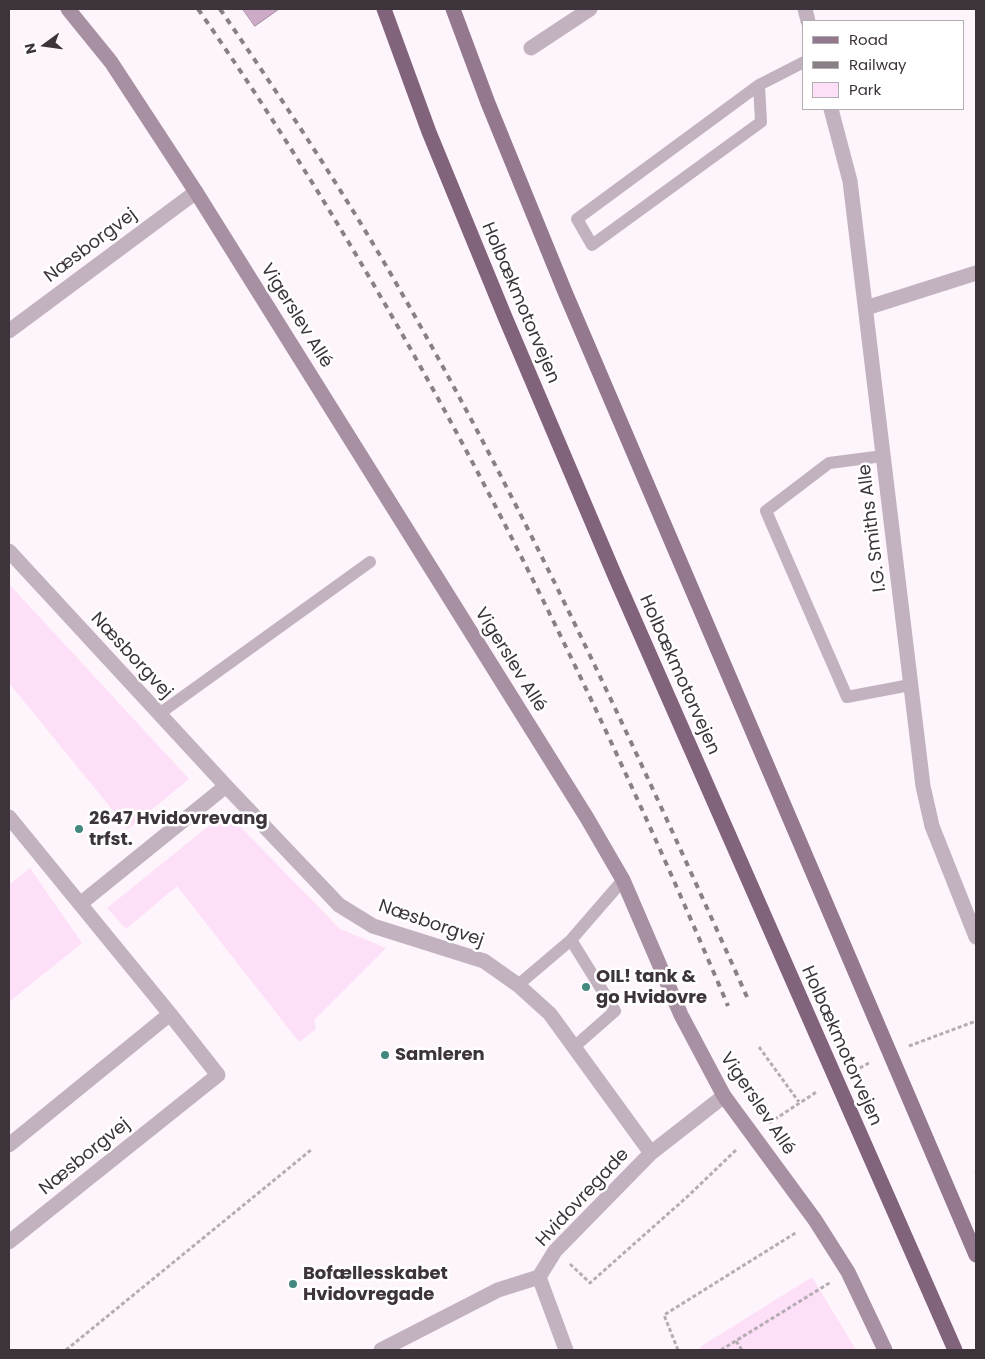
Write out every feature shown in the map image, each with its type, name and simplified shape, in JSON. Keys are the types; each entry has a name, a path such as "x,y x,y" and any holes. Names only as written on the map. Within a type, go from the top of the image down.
{"highway":[{"name":"Holbækmotorvejen","path":"384,9 428,132 512,335 643,640 955,1350"}],"main road":[{"path":"453,9 488,102 565,292 976,1255"}],"street":[{"name":"Vigerslev Allé","path":"68,9 111,62 196,192 587,818 623,880 681,1015 724,1096 815,1220 848,1272 885,1350"},
{"path":"531,48 590,9"},
{"name":"I.G. Smiths Alle","path":"831,110 850,181 923,786 932,826 976,937"},
{"name":"Næsborgvej","path":"9,331 196,192"},
{"path":"866,308 976,273"},
{"name":"Næsborgvej","path":"9,551 338,905 373,926 484,961 518,985 550,1014 651,1153"},
{"path":"80,904 226,786"},
{"name":"Næsborgvej","path":"9,816 218,1075 9,1242"},
{"path":"9,1144 170,1014"},
{"name":"Hvidovregade","path":"539,1277 556,1251 651,1153 724,1096"},
{"path":"381,1350 498,1290 539,1277 566,1350"}],"lane":[{"path":"759,85 761,122 592,244 577,220 759,85 802,63"},
{"path":"883,456 829,463 766,511 847,697 910,685"},
{"path":"159,714 370,562"},
{"path":"518,985 571,940 623,880"},
{"path":"571,940 616,1011 574,1047"}],"path":[{"path":"759,1047 799,1102"},
{"path":"66,1350 311,1150"},
{"path":"678,1350 664,1315 815,1220"},
{"path":"721,1350 848,1272"},
{"path":"736,1341 742,1350"}],"green space":[{"path":"9,584 189,779 128,829 9,683"},
{"path":"226,812 340,929 386,948 314,1020 316,1029 299,1042 177,886 126,929 107,908"},
{"path":"30,868 82,943 9,1002 9,885"},
{"path":"812,1277 856,1350 701,1350 700,1347"}],"shaded area":[{"path":"243,9 279,9 255,26"}],"railway":[{"path":"198,9 277,127 351,247 422,369 489,494 553,620 614,747 728,1006"},
{"path":"220,9 305,135 366,231 484,443 620,718 747,997"}],"place":[{"name":"2647 Hvidovrevang trfst.","path":"79,829"},
{"name":"OIL! tank & go Hvidovre","path":"586,987"},
{"name":"Samleren","path":"385,1055"},
{"name":"Bofællesskabet Hvidovregade","path":"293,1284"}]}
